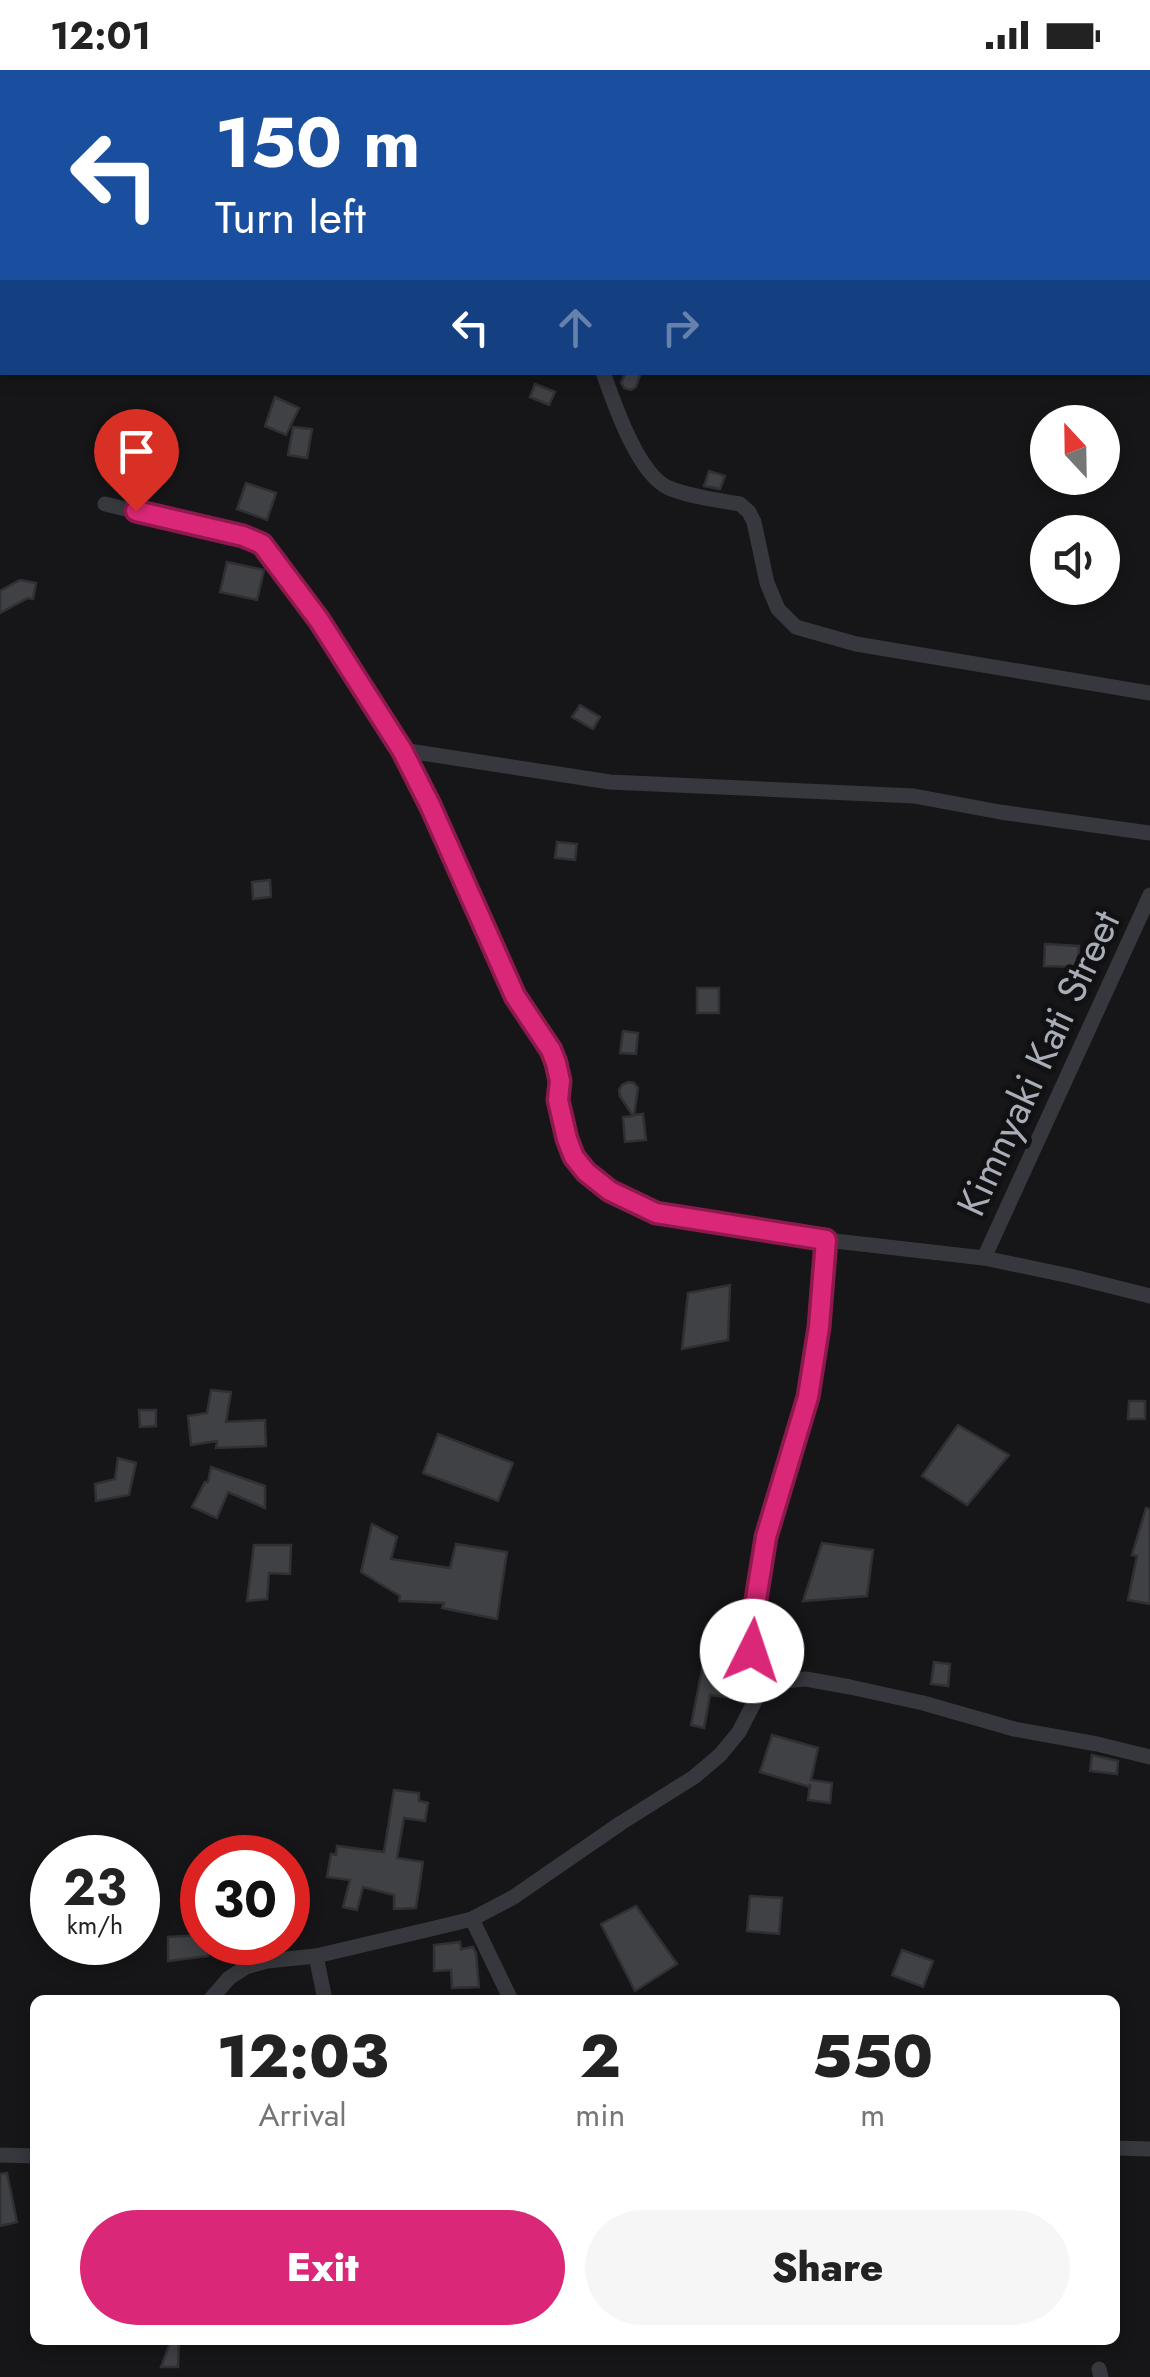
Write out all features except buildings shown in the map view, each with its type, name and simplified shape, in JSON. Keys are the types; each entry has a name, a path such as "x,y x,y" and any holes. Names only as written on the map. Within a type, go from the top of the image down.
{"street":[{"path":"604,375 626,432 652,474 665,487 740,504 750,512 767,583 778,609 796,627 856,644 1150,693"},
{"path":"105,504 243,536 262,544 319,620 402,750 515,996 551,1050 560,1081 558,1100 574,1157 610,1191 656,1213 826,1240 984,1258 1148,1291"},
{"path":"402,750 610,782 914,796 1150,833"},
{"name":"Kimnyaki Kati Street","path":"984,1258 1150,896"},
{"path":"758,1695 752,1651 757,1594 766,1537 808,1397 826,1240"},
{"path":"214,1995 229,1978 246,1967 316,1956 472,1918 512,1898 694,1777 740,1732 758,1695 782,1680 806,1679 923,1703 1014,1729 1150,1755"},
{"path":"472,1918 509,1995"},
{"path":"316,1956 325,1995"},
{"path":"1120,2148 1150,2148"},
{"path":"0,2156 30,2156"}],"route":[{"path":"136,511 262,544 319,620 402,750 515,996 551,1050 560,1081 558,1100 567,1139 586,1172 610,1191 656,1213 826,1240 824,1286 808,1397 766,1537 752,1651"}]}
